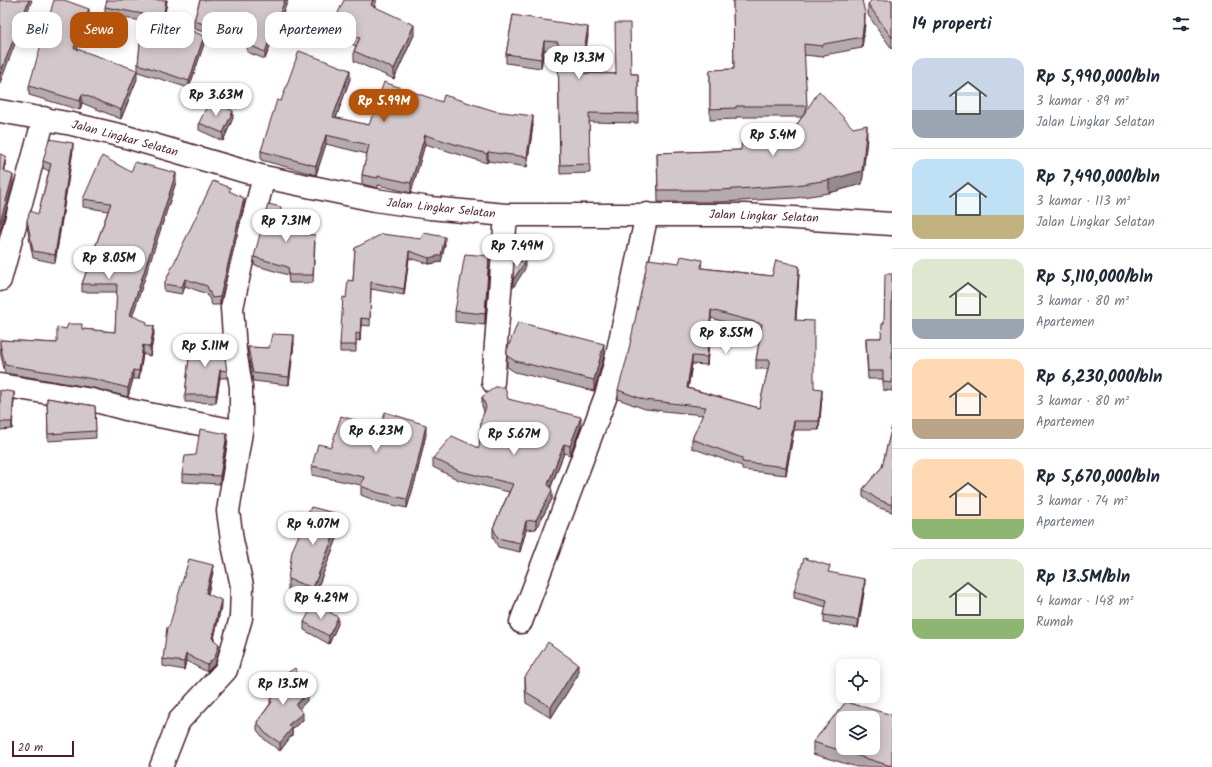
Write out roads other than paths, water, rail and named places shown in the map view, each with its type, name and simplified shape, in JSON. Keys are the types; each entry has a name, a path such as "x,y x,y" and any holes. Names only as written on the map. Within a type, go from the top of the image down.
{"street":[{"name":"Jalan Lingkar Selatan","path":"0,111 44,118 123,136 264,177 375,200 430,208 506,215 745,215 892,224"},
{"path":"0,280 44,118"},
{"path":"161,767 179,721 226,670 241,618 242,586 232,540 228,511 241,432 241,387 235,350 232,308 241,265 264,177"},
{"path":"521,622 609,386 647,214"},
{"path":"493,382 506,215"},
{"path":"0,385 92,400 241,432"}]}
